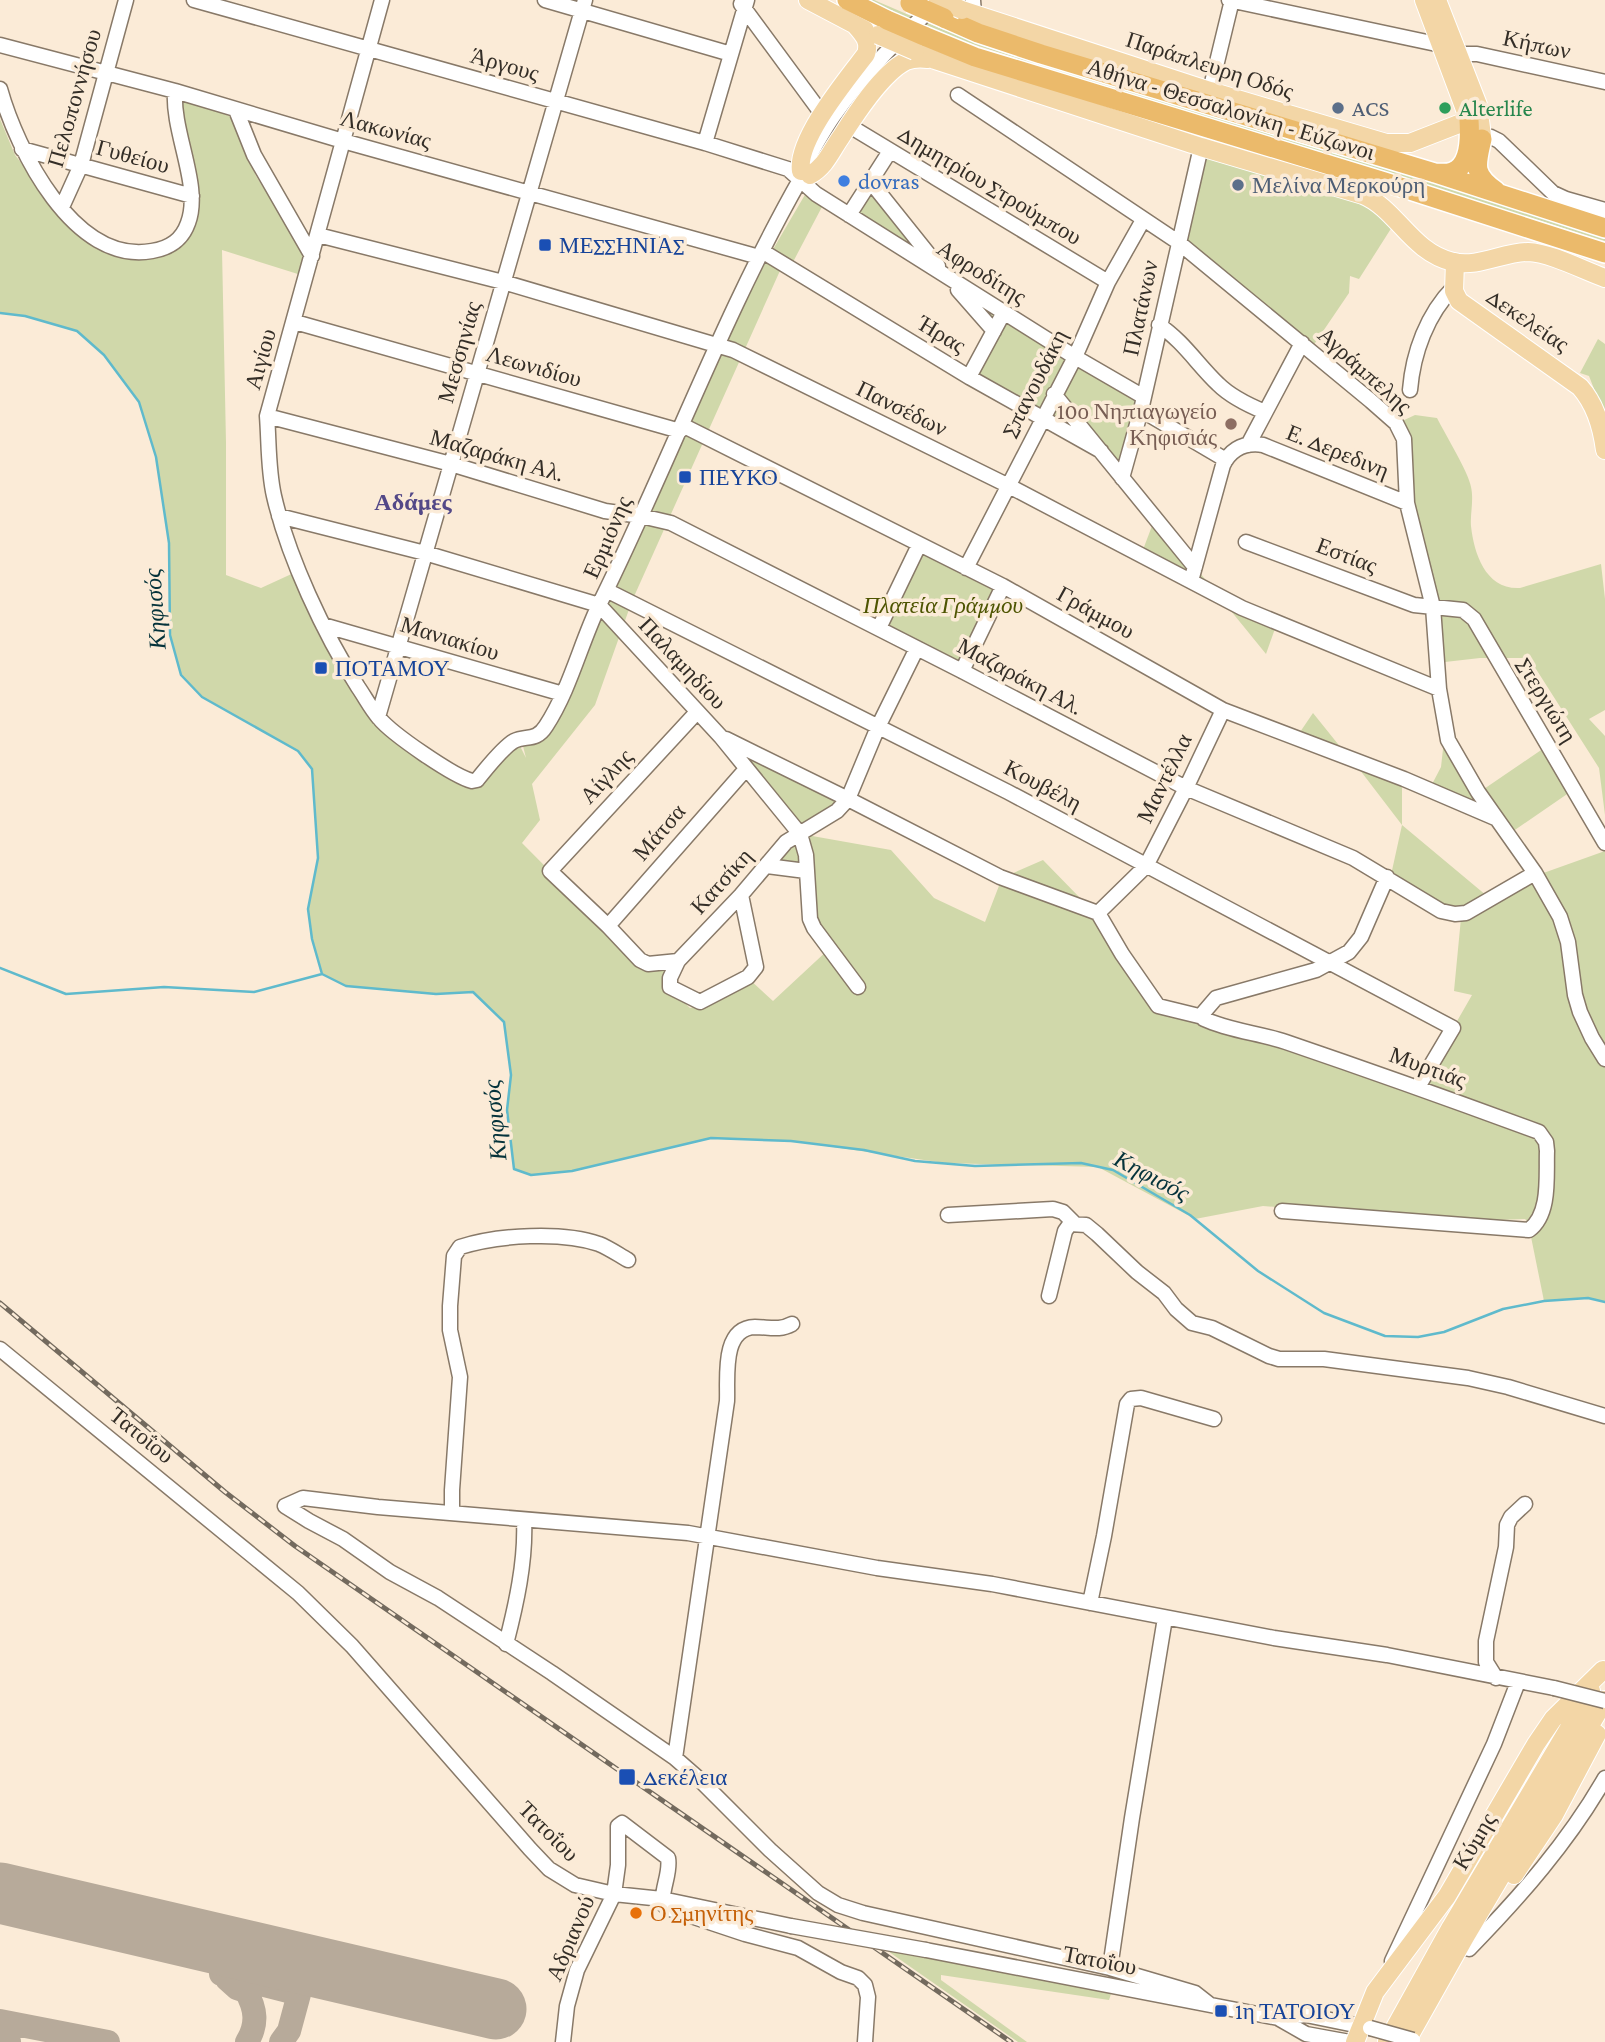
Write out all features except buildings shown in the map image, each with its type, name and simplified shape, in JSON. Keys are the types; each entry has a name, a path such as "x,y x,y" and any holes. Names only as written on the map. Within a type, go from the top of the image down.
{"highway":[{"name":"Αθήνα - Θεσσαλονίκη - Εύζωνοι","path":"847,0 882,28 919,43 975,57 1385,182 1605,253"},
{"name":"Αθήνα - Θεσσαλονίκη - Εύζωνοι","path":"907,1 940,6 978,33 1041,54 1435,173 1605,228"},
{"path":"1435,173 1452,172 1462,164 1469,141 1469,120"},
{"path":"1482,136 1477,160 1478,173 1484,183 1503,196"}],"main road":[{"path":"808,0 856,26 882,28"},
{"path":"1424,0 1469,120"},
{"path":"1437,0 1478,105 1482,136"},
{"name":"Παράπλευρη Οδός","path":"940,6 965,6 1210,91 1386,143 1410,143 1469,120"},
{"path":"856,26 868,43 866,54 822,114 800,156 803,176 825,164 848,125 884,80 902,64 919,58 935,60 1201,147 1372,199 1412,238 1433,253 1455,262 1479,262 1529,252 1605,278"},
{"path":"919,43 935,60"},
{"name":"Δεκελείας","path":"1455,262 1456,297 1462,304 1580,387 1597,414 1605,450"},
{"path":"1359,2034 1375,1992 1447,1896 1536,1744 1553,1719 1604,1668"},
{"name":"Κύμης","path":"1387,2042 1445,1937 1604,1668"},
{"name":"Κύμης","path":"1415,2042 1465,1937 1605,1700"},
{"path":"1415,2042 1469,1949 1554,1815 1605,1718"}],"street":[{"name":"Πελοποννήσου","path":"62,207 81,165 126,0"},
{"name":"Άργους","path":"194,0 705,143 803,176"},
{"name":"Αιγίου","path":"378,718 323,625 279,516 270,470 267,416 382,0"},
{"path":"545,0 583,5 731,54"},
{"path":"1210,91 1231,0 1441,46"},
{"path":"705,143 743,3"},
{"path":"743,3 822,114"},
{"name":"Μεσσηνίας","path":"378,718 583,5"},
{"name":"Ερμιόνης","path":"378,718 431,758 472,781 477,780 513,741 539,734 545,728 563,694 599,605 608,591 716,346 760,254 803,176 822,133 851,92 890,48 940,6"},
{"name":"Ερμιόνης","path":"803,176 833,133 898,52 965,6"},
{"name":"Λακωνίας","path":"0,45 760,254"},
{"name":"Κήπων","path":"1459,54 1477,54 1605,82"},
{"path":"0,89 22,149 75,224 92,238 116,248 145,252 166,247 179,239 188,226 192,196 175,115 175,92"},
{"name":"Αγράμπελης","path":"958,94 1178,242 1386,414 1401,431 1406,462 1407,503 1433,607 1445,731 1452,750 1552,902 1565,929 1580,1012 1605,1059"},
{"path":"236,110 254,155 312,256"},
{"name":"Δημητρίου Στρούμπου","path":"848,125 1108,282"},
{"path":"1482,136 1499,141 1553,193 1605,210"},
{"name":"Πλατάνων","path":"1122,478 1142,404 1201,147"},
{"name":"Γυθείου","path":"22,149 192,196"},
{"path":"849,215 890,151"},
{"name":"Αφροδίτης","path":"803,176 816,194 1075,357 1226,460"},
{"path":"870,181 994,331"},
{"name":"Σπανουδάκη","path":"966,568 1075,357 1108,282 1143,220"},
{"name":"Πανσέδων","path":"318,235 503,282 746,356 1193,574 1242,608 1439,689"},
{"name":"Ήρας","path":"760,254 1101,451"},
{"path":"1410,390 1418,346 1446,295 1454,287"},
{"path":"970,377 1004,312"},
{"name":"Λεωνιδίου","path":"295,322 681,428"},
{"path":"1160,325 1172,333 1219,385 1245,404 1265,412"},
{"path":"1193,574 1226,460 1234,449 1250,444 1302,343"},
{"name":"Ήρας","path":"1055,394 1193,574"},
{"name":"Μαζαράκη Αλ.","path":"267,416 451,464 606,511 641,516 680,527 1186,789 1353,858 1441,911 1459,915 1472,910 1535,873"},
{"name":"Γράμμου","path":"681,428 1003,586 1223,710 1404,779 1496,818"},
{"name":"Ε. Δερεδινη","path":"1250,444 1263,445 1407,503"},
{"name":"Παλαμηδίου","path":"279,516 425,553 599,605 721,737 800,834"},
{"name":"Εστίας","path":"1246,542 1361,583 1401,601 1433,607"},
{"path":"879,628 919,545"},
{"path":"962,671 1003,586"},
{"name":"Κουβέλη","path":"608,591 1009,792 1453,1028 1418,1087"},
{"path":"622,629 632,601"},
{"name":"Στεργιώτη","path":"1433,607 1463,610 1474,619 1605,843"},
{"name":"Μανιακίου","path":"323,625 563,694"},
{"path":"858,987 810,919 806,855 800,834 836,811 848,799 878,727 917,648"},
{"name":"Μαντέλλα","path":"1098,913 1146,866 1223,710"},
{"name":"Αίγλης","path":"608,926 550,871 697,712"},
{"path":"721,737 999,877 1098,913"},
{"name":"Μάτσα","path":"608,926 746,769"},
{"name":"Κατσίκη","path":"678,961 741,895 786,842 800,834"},
{"path":"767,866 806,871"},
{"path":"1203,1017 1209,1004 1216,998 1316,970 1349,952 1357,942 1387,877"},
{"path":"608,926 645,963 678,961 670,978 670,987 700,1002 754,972 757,961 741,895"},
{"name":"Μυρτιάς","path":"1098,913 1158,1006 1203,1017 1215,1024 1267,1035 1539,1132 1543,1136 1547,1151 1544,1210 1534,1227 1529,1230 1282,1211"},
{"path":"948,1215 1053,1209 1063,1212 1074,1223 1086,1225 1107,1242 1137,1272 1164,1293 1176,1309 1192,1323 1212,1328 1269,1356 1279,1359 1324,1359 1468,1378 1605,1416"},
{"path":"1049,1296 1065,1231 1074,1223"},
{"path":"452,1513 460,1377 450,1330 452,1266 456,1251 460,1247 499,1238 541,1237 596,1243 628,1260"},
{"path":"675,1758 727,1401 731,1345 736,1334 744,1329 776,1329 792,1324"},
{"name":"Τατοΐου","path":"0,1349 306,1600 352,1646 548,1869 575,1885 614,1894 662,1899 1278,2018 1306,2015 1359,2034 1415,2042"},
{"path":"1090,1603 1127,1404 1132,1399 1141,1398 1214,1419"},
{"path":"1209,2004 1195,1993 1110,1968 863,1913 838,1905 804,1881 675,1758 438,1598 370,1560 343,1539 285,1506 303,1498 378,1507 688,1533 877,1568 992,1584 1165,1618 1387,1656 1605,1700"},
{"path":"1496,1678 1486,1662 1486,1641 1506,1547 1507,1525 1511,1517 1525,1504"},
{"path":"506,1644 524,1547 524,1520"},
{"path":"1110,1968 1165,1618"},
{"path":"1385,1978 1494,1744 1518,1682"},
{"path":"1469,1949 1506,1911 1558,1848 1576,1825 1605,1778"},
{"name":"Αδριανού","path":"563,2042 567,2006 577,1970 614,1894 618,1865 618,1826 622,1823 668,1858 662,1899"},
{"path":"662,1899 667,1908 798,1948 841,1972 858,1978 865,1985 868,1997 865,2042"}],"green space":[{"path":"865,0 874,0 944,30 1605,237 1605,241 941,34"},
{"path":"179,94 231,117 256,176 305,253 301,275 222,250 226,575 261,588 298,571 377,722 467,784 518,742 526,758 523,746 547,735 567,699 725,342 765,263 806,193 824,203 793,262 783,264 632,601 595,705 532,784 540,820 522,843 645,967 668,970 669,988 690,1008 716,1001 749,979 773,1001 830,948 815,928 803,870 769,865 800,834 739,746 848,799 801,834 891,850 934,898 985,922 1002,878 1043,860 1082,900 1156,1009 1420,1086 1472,995 1454,991 1461,918 1535,876 1605,851 1605,1302 1588,1298 1544,1301 1528,1222 1525,1219 1469,1221 1263,1206 1195,1219 1098,1167 945,1163 791,1141 711,1138 572,1171 531,1175 514,1169 507,1110 511,1075 504,1022 473,992 436,994 346,986 322,974 312,939 308,909 318,858 312,769 298,751 202,697 181,675 170,635 169,543 156,457 139,402 104,355 77,331 25,316 0,313 0,119 15,155 65,219 116,252 187,236"},
{"path":"1204,153 1366,202 1392,227 1359,279 1350,276 1349,293 1313,346 1182,239"},
{"path":"870,181 944,274 849,215"},
{"path":"948,278 1144,397 1124,469 969,377 994,331"},
{"path":"1598,339 1605,344 1605,417 1589,376 1580,373"},
{"path":"1415,415 1437,418 1466,473 1472,492 1471,526 1475,548 1490,577 1508,587 1520,588 1601,564 1605,599 1605,710 1589,719 1605,736 1605,815 1599,768 1529,658 1480,658 1445,662 1400,422"},
{"path":"1155,518 1218,595 1141,555"},
{"name":"Πλατεία Γράμμου","path":"919,545 1003,586 961,665 884,624"},
{"path":"1218,595 1277,623 1266,654"},
{"path":"1313,713 1350,759 1296,738"},
{"path":"1445,731 1481,791 1547,746 1573,790 1509,834 1497,818 1429,790 1441,767"},
{"path":"1353,761 1402,780 1402,825"},
{"path":"1402,825 1487,896 1454,911 1391,875"},
{"path":"882,1947 1136,1995 1135,1998 1111,1994 1109,2000 941,1975 941,1980 1027,2042 1018,2042"}],"waterway":[{"name":"Κηφισός","path":"0,313 25,316 77,331 104,355 139,402 156,457 169,543 170,635 181,675 202,697 298,751 312,769 318,858 308,909 312,939 322,974 346,986 436,994 473,992 504,1022 511,1075 507,1110 514,1169 531,1175 572,1171 711,1138 791,1141 864,1150 915,1161 975,1166 1081,1163 1113,1170 1190,1215 1258,1271 1324,1313 1385,1336 1418,1337 1444,1332 1503,1309 1544,1301 1588,1298 1605,1302"},
{"path":"0,968 66,994 164,987 254,992 322,974"}],"taxiway":[{"path":"221,1974 299,1994 289,2031 281,2042"},
{"path":"227,1979 237,1988 246,1991 252,2004 254,2023 247,2042"},
{"path":"0,2021 108,2042"},
{"path":"0,2040 9,2042"}],"runway":[{"path":"0,1893 496,2009"}],"railway":[{"path":"0,1303 225,1492 295,1546 1011,2042"}],"place":[{"name":"ACS","path":"1338,108"},
{"name":"Alterlife","path":"1445,108"},
{"name":"dovras","path":"844,181"},
{"name":"Μελίνα Μερκούρη","path":"1238,185"},
{"name":"ΜΕΣΣΗΝΙΑΣ","path":"545,245"},
{"name":"10ο Νηπιαγωγείο Κηφισιάς","path":"1231,424"},
{"name":"ΠΕΥΚΟ","path":"685,477"},
{"name":"ΠΟΤΑΜΟΥ","path":"321,668"},
{"name":"Δεκέλεια","path":"627,1777"},
{"name":"Ο Σμηνίτης","path":"636,1913"},
{"name":"1η ΤΑΤΟΙΟΥ","path":"1221,2011"}],"district":[{"name":"Αδάμες","path":"413,502"}]}
